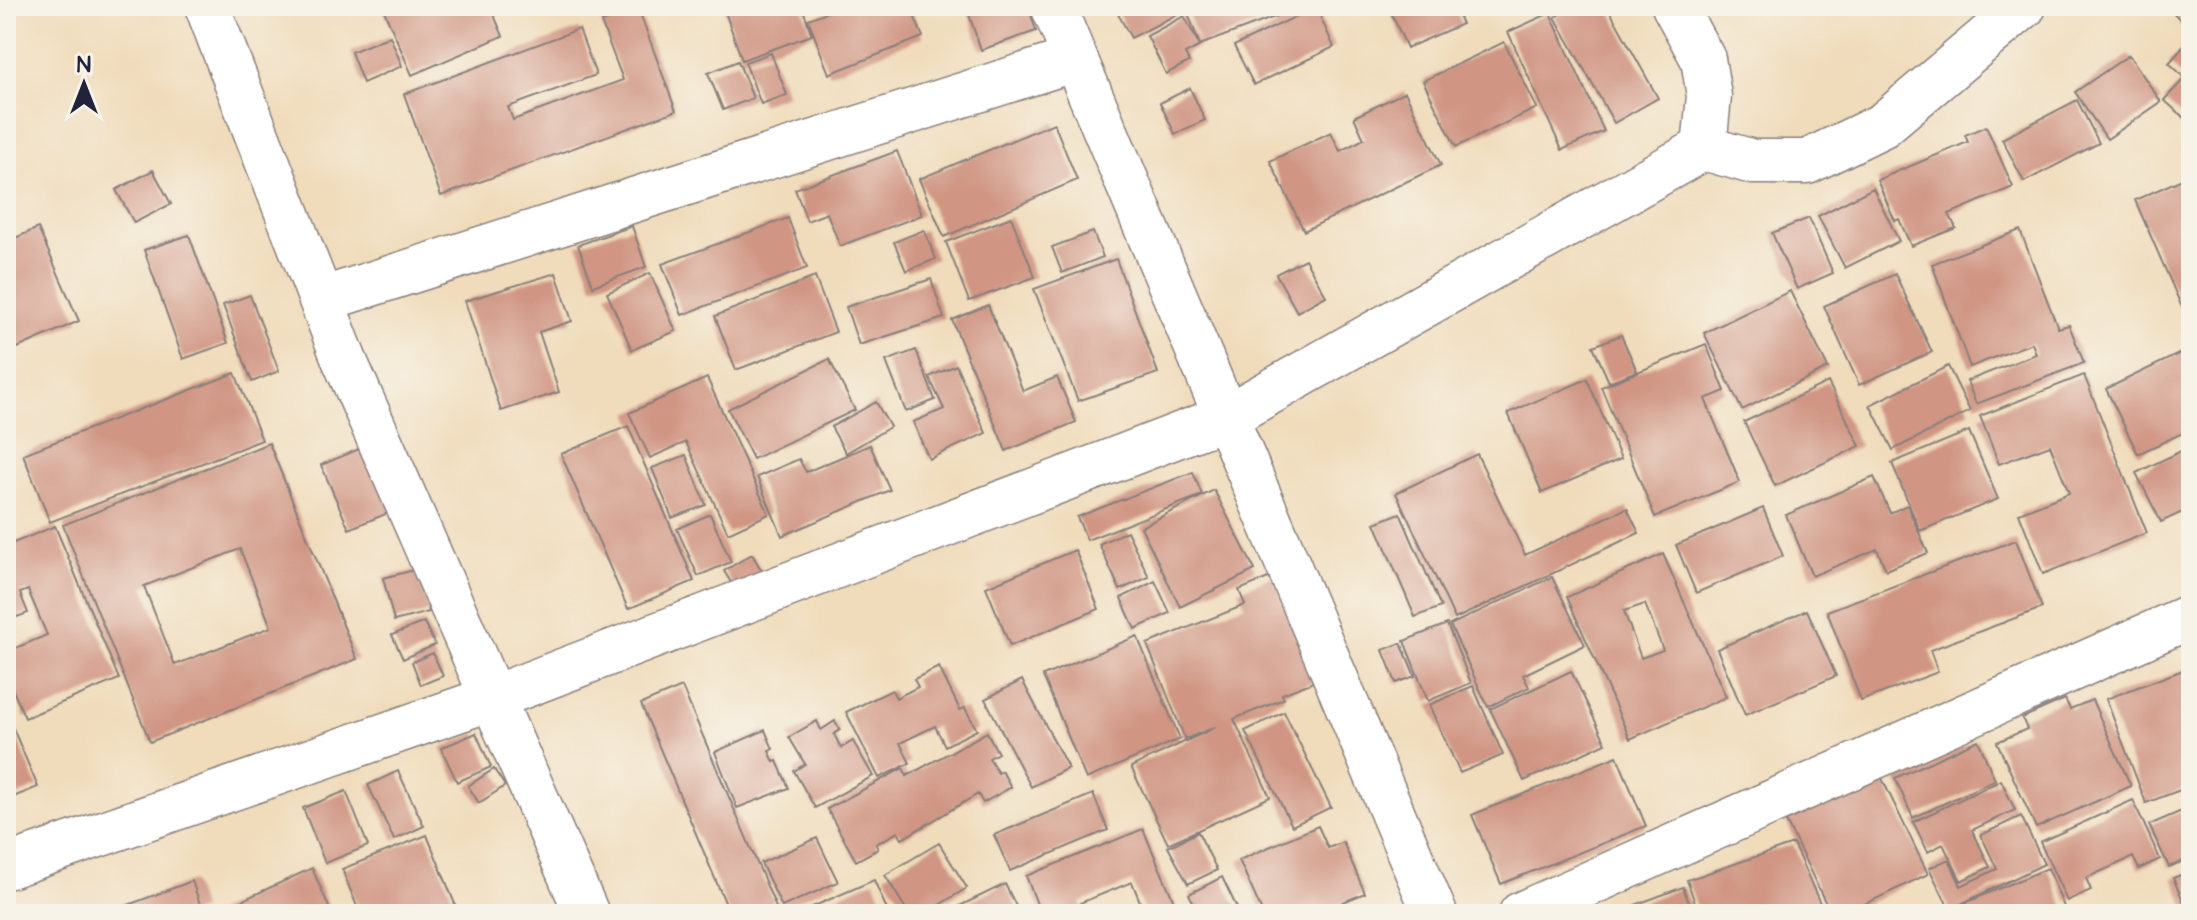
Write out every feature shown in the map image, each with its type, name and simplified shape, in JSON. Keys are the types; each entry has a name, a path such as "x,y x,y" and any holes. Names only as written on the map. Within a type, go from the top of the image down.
{"street":[{"path":"207,6 344,359 587,914"},
{"path":"1053,6 1435,914"},
{"path":"1674,6 1703,59 1709,96 1704,148"},
{"path":"6,867 492,698 1226,417 1704,148 1753,162 1807,162 1883,125 2024,6"},
{"path":"321,300 1075,59"},
{"path":"1521,914 2191,616"}],"building":[{"path":"382,6 490,6 503,36 412,75"},
{"path":"723,6 802,6 812,35 742,60"},
{"path":"843,6 910,6 923,37 829,74 808,19"},
{"path":"966,6 1028,6 1036,31 981,50"},
{"path":"1123,6 1179,6 1182,12 1131,38 1116,10"},
{"path":"1185,6 1304,6 1200,45"},
{"path":"1388,6 1454,6 1462,24 1407,48"},
{"path":"1576,6 1607,6 1658,98 1614,123 1555,17"},
{"path":"2167,6 2191,6 2191,27 2189,29"},
{"path":"1316,7 1334,47 1254,85 1234,46"},
{"path":"638,8 676,111 441,196 404,94 579,29 596,75 508,107 513,120 623,80 601,22"},
{"path":"1550,13 1604,131 1562,150 1508,32"},
{"path":"1184,16 1200,46 1185,54 1189,62 1166,74 1147,36"},
{"path":"390,36 402,66 363,83 351,52"},
{"path":"2191,38 2191,124 2164,100 2185,78 2169,63"},
{"path":"1504,42 1537,108 1456,147 1423,81"},
{"path":"771,53 787,95 761,104 745,62"},
{"path":"2129,55 2161,102 2107,139 2075,92"},
{"path":"738,61 753,98 723,110 708,73"},
{"path":"1190,88 1205,120 1175,134 1160,103"},
{"path":"1405,92 1441,165 1304,231 1270,161 1331,132 1340,151 1364,139 1354,117"},
{"path":"2077,100 2099,143 2024,182 2002,139"},
{"path":"1054,123 1077,180 944,237 919,179"},
{"path":"1986,126 2013,187 1949,214 1956,228 1911,246 1899,219 1895,221 1877,180 1968,142 1965,135"},
{"path":"897,151 922,215 840,246 827,213 807,221 795,189"},
{"path":"153,170 171,204 134,223 116,190"},
{"path":"2191,175 2191,328 2135,200"},
{"path":"1873,188 1899,241 1845,268 1818,216"},
{"path":"1011,217 1035,277 969,301 946,242"},
{"path":"788,218 807,268 682,315 662,264"},
{"path":"1809,218 1833,273 1797,289 1772,233"},
{"path":"632,226 646,267 593,286 578,245"},
{"path":"38,228 79,321 6,353 6,242"},
{"path":"924,230 936,259 906,271 894,242"},
{"path":"2020,230 2058,328 2069,325 2084,363 1976,404 1967,381 2036,354 2032,343 1970,367 1932,264"},
{"path":"1093,232 1103,257 1062,273 1052,247"},
{"path":"189,235 228,343 183,359 144,250"},
{"path":"1116,259 1158,373 1078,401 1034,289"},
{"path":"1305,259 1326,296 1297,312 1276,274"},
{"path":"556,273 572,321 539,332 559,392 501,411 465,301"},
{"path":"650,273 676,331 632,350 607,293"},
{"path":"1895,274 1932,352 1859,385 1824,306"},
{"path":"815,277 836,332 736,370 715,316"},
{"path":"931,279 944,318 859,345 846,307"},
{"path":"1790,291 1828,368 1742,410 1704,333"},
{"path":"250,295 279,371 252,382 223,305"},
{"path":"988,305 1023,391 1057,377 1076,422 1006,451 952,320"},
{"path":"1621,335 1637,371 1609,382 1593,346"},
{"path":"1706,344 1725,391 1705,399 1740,482 1655,517 1601,387"},
{"path":"2191,348 2191,429 2138,454 2106,389"},
{"path":"916,350 935,400 906,412 886,361"},
{"path":"829,359 855,410 753,459 728,409"},
{"path":"956,365 986,433 929,459 913,422 944,409 929,377"},
{"path":"1948,366 1970,411 1893,450 1870,405"},
{"path":"235,373 262,440 50,522 23,454"},
{"path":"2084,375 2147,533 2043,574 2019,513 2069,493 2050,445 1999,464 1980,416"},
{"path":"707,378 769,514 728,533 686,442 650,458 629,413"},
{"path":"1587,379 1621,459 1542,493 1508,413"},
{"path":"1828,382 1860,446 1775,486 1744,422"},
{"path":"876,402 890,427 846,453 831,427"},
{"path":"628,426 694,581 628,609 561,454"},
{"path":"1969,431 1998,499 1920,531 1892,463"},
{"path":"269,443 357,659 150,742 63,525","holes":["240,549 271,627 175,665 144,586"]},
{"path":"870,445 890,490 782,536 757,477 799,459 806,472"},
{"path":"366,446 393,511 349,529 321,465"},
{"path":"2191,446 2191,508 2161,522 2136,473"},
{"path":"1477,454 1525,555 1627,508 1639,533 1455,619 1396,493"},
{"path":"686,455 706,505 672,518 652,468"},
{"path":"1193,472 1202,495 1087,540 1077,517"},
{"path":"1874,477 1890,513 1907,505 1928,553 1886,570 1877,549 1812,576 1786,515"},
{"path":"1214,490 1255,570 1180,607 1141,527"},
{"path":"1763,508 1783,556 1696,593 1676,545"},
{"path":"1400,513 1441,607 1415,617 1375,523"},
{"path":"710,514 731,562 698,576 677,529"},
{"path":"55,526 119,679 25,718 6,674 6,652 47,635 28,590 20,593 28,613 6,621 6,546"},
{"path":"1127,531 1149,577 1120,590 1099,544"},
{"path":"2016,540 2042,608 1930,650 1938,672 1861,701 1827,611"},
{"path":"1075,550 1099,609 1010,646 986,587"},
{"path":"752,554 769,583 741,599 724,571"},
{"path":"1663,554 1726,697 1630,739 1567,597","holes":["1645,604 1663,650 1641,658 1624,611"]},
{"path":"418,569 429,612 394,621 383,578"},
{"path":"1273,576 1316,681 1282,694 1284,699 1234,719 1270,797 1168,844 1131,767 1216,727 1185,739 1147,644 1245,605 1239,590"},
{"path":"1552,577 1585,645 1523,675 1529,687 1488,707 1450,625"},
{"path":"1155,581 1170,613 1135,629 1121,598"},
{"path":"1807,610 1836,676 1745,715 1717,649"},
{"path":"424,622 435,645 403,659 392,635"},
{"path":"1447,624 1471,683 1428,701 1404,641"},
{"path":"1137,636 1180,739 1086,779 1043,676"},
{"path":"1401,643 1415,676 1396,683 1383,650"},
{"path":"433,653 443,676 421,685 412,662"},
{"path":"939,667 960,710 965,708 977,730 945,746 935,726 900,743 910,763 879,778 846,712 892,690 896,698 918,687 914,679"},
{"path":"2191,667 2191,786 2146,803 2106,699"},
{"path":"1571,671 1606,743 1524,781 1490,709"},
{"path":"1022,680 1068,768 1031,787 985,699"},
{"path":"1473,686 1503,755 1460,773 1429,705"},
{"path":"682,687 778,912 730,914 641,704"},
{"path":"2065,699 2070,709 2092,700 2131,786 2036,828 1997,742 2027,729 2022,718"},
{"path":"6,712 38,787 6,800"},
{"path":"1284,712 1331,807 1292,826 1245,731"},
{"path":"817,721 821,730 835,721 840,730 834,734 841,748 853,741 873,776 815,808 794,771 805,764 789,737"},
{"path":"765,730 773,749 769,751 789,788 737,808 715,752"},
{"path":"987,732 998,753 989,758 998,773 1002,771 1011,787 983,803 978,794 902,839 898,832 876,844 878,849 856,861 827,809 903,768 907,776"},
{"path":"476,733 491,767 457,782 441,748"},
{"path":"1978,740 1995,780 1913,818 1895,778"},
{"path":"1617,756 1646,826 1501,884 1472,815"},
{"path":"1875,764 1928,874 1844,914 1831,914 1780,809"},
{"path":"494,769 505,786 479,803 468,786"},
{"path":"398,771 424,826 394,840 368,785"},
{"path":"2001,780 2015,810 1972,830 1990,867 1961,881 1943,844 1928,852 1913,822"},
{"path":"346,791 368,846 325,863 303,808"},
{"path":"1093,794 1108,830 1010,871 994,835"},
{"path":"2133,800 2160,859 2139,869 2133,857 2086,878 2091,890 2067,901 2040,842"},
{"path":"2191,807 2191,858 2169,867 2149,825"},
{"path":"2021,816 2044,864 1953,908 2048,868 2066,912 1946,914 1950,910 1929,868 1949,859 1961,886 1997,869 1981,835"},
{"path":"1318,826 1328,848 1343,842 1365,893 1315,914 1263,914 1239,860"},
{"path":"1143,829 1176,906 1156,914 1145,914 1132,882 1080,903 1084,914 1041,914 1026,876"},
{"path":"1198,832 1217,870 1188,884 1168,847"},
{"path":"427,835 459,914 360,914 342,869"},
{"path":"817,838 838,882 782,907 761,863"},
{"path":"939,843 967,888 924,914 909,914 885,875"},
{"path":"1793,844 1825,914 1699,914 1687,880"},
{"path":"312,868 332,914 217,912"},
{"path":"2191,871 2191,914 2189,914 2173,878"},
{"path":"1222,877 1240,914 1199,914 1189,894"},
{"path":"874,880 889,914 796,914"},
{"path":"192,881 202,910 191,914 104,914"},
{"path":"1005,884 1020,914 943,914"},
{"path":"1683,887 1693,914 1611,914"}]}
